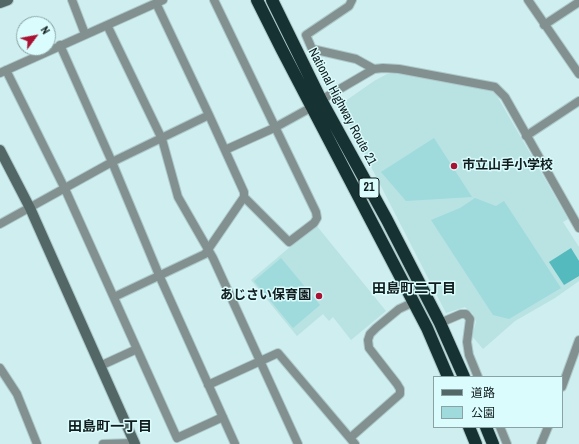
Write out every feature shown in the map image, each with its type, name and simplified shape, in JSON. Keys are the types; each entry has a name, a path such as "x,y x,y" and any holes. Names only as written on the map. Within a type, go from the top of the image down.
{"highway":[{"name":"National Highway Route 21","path":"257,0 280,48 317,103 387,220 440,323 464,376"},
{"name":"National Highway Route 21","path":"272,0 317,103 414,302 448,376"},
{"path":"469,428 476,444"},
{"path":"486,428 493,444"}],"street":[{"path":"0,4 8,0"},
{"path":"72,0 85,34"},
{"path":"214,0 274,128 316,212 317,218 314,223 289,242 244,197"},
{"path":"352,0 349,6 306,35 312,49 356,59 374,69 399,69 495,87 505,97 579,228"},
{"path":"528,0 579,74"},
{"path":"114,297 205,254 244,197 244,192 159,2 60,45 3,72 65,189 177,438 223,417"},
{"path":"544,25 579,2"},
{"path":"107,25 162,139 178,197 207,251 213,258 298,444"},
{"path":"60,45 112,162 159,275 235,444"},
{"path":"225,150 274,128 374,69"},
{"path":"526,136 579,101"},
{"path":"0,224 112,162 209,116"},
{"path":"0,151 30,208 134,444 103,444"},
{"path":"208,385 278,353 352,441 400,394 400,389 397,384 369,348 368,340 370,334 399,309 414,302"},
{"path":"440,323 461,314 466,314 470,319 468,342 469,355 478,376"},
{"path":"563,384 579,340"},
{"path":"100,366 137,349"},
{"path":"0,368 17,394 37,444"},
{"path":"500,428 507,444"},
{"path":"541,444 548,428"}],"shaded area":[{"name":"市立山手小学校","path":"401,73 487,89 493,92 497,96 568,219 563,222 579,247 579,281 555,298 515,321 483,349 472,336 476,322 473,314 465,307 446,313 344,114 344,102 374,81 387,74"},
{"name":"あじさい保育園","path":"316,225 386,311 351,340 333,317 329,321 323,314 297,336 251,280"},
{"path":"571,248 579,261 579,276 564,285 549,262"}],"green space":[{"path":"434,138 472,197 406,201 381,172"},
{"path":"475,198 496,206 504,201 561,288 509,319 493,315 431,220 460,208"},
{"path":"281,258 320,305 293,328 254,281"}],"place":[{"name":"市立山手小学校","path":"454,166"},
{"name":"あじさい保育園","path":"319,296"}],"district":[{"name":"田島町二丁目","path":"414,289"},
{"name":"田島町一丁目","path":"110,427"}]}
